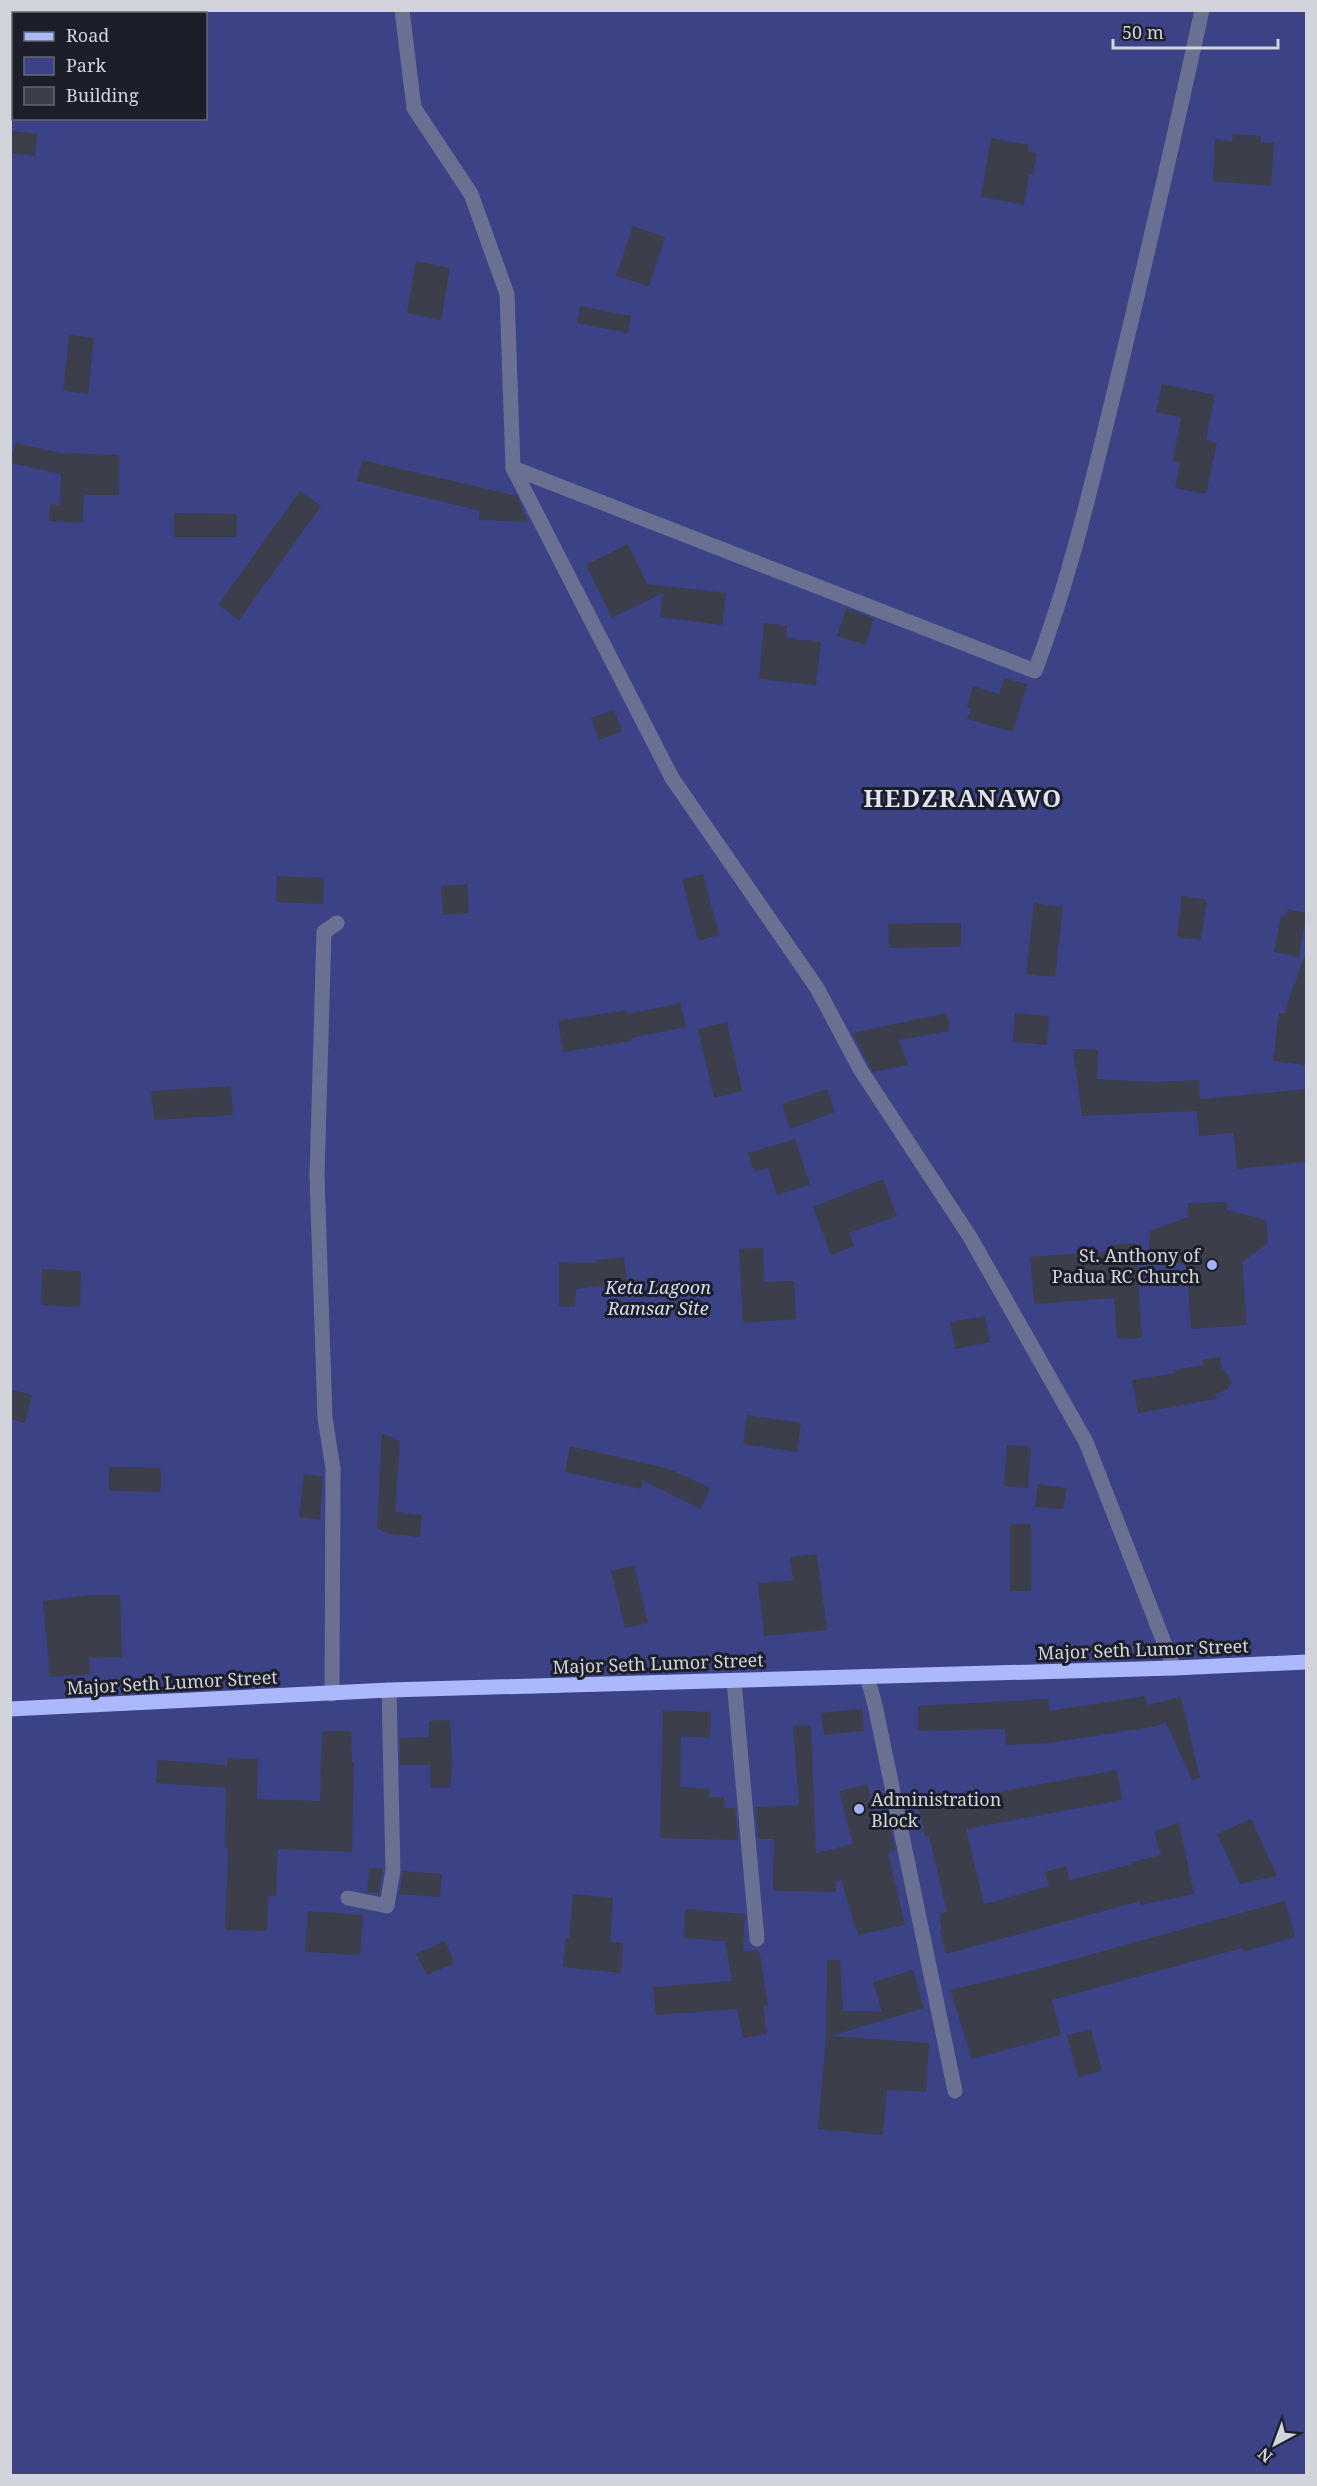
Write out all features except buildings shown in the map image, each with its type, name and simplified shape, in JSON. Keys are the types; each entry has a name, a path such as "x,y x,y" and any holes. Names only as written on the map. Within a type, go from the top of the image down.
{"main road":[{"name":"Major Seth Lumor Street","path":"10,1709 388,1690 1173,1668 1306,1662"}],"street":[{"path":"402,10 414,108 471,194 507,294 513,468 672,778 817,988 860,1069 970,1238 1086,1442 1173,1668"},
{"path":"513,468 1035,671 1058,613 1088,497 1138,297 1202,10"},
{"path":"332,1694 333,1469 325,1418 317,1175 324,932 337,923"},
{"path":"867,1676 875,1705 955,2091"},
{"path":"734,1681 757,1939"},
{"path":"348,1898 387,1906 393,1870 388,1690"}],"green space":[{"name":"Keta Lagoon Ramsar Site","path":"11,11 1306,11 1306,2475 11,2476"}],"place":[{"name":"St. Anthony of Padua RC Church","path":"1212,1265"},
{"name":"Administration Block","path":"859,1809"}],"district":[{"name":"HEDZRANAWO","path":"963,797"}]}
